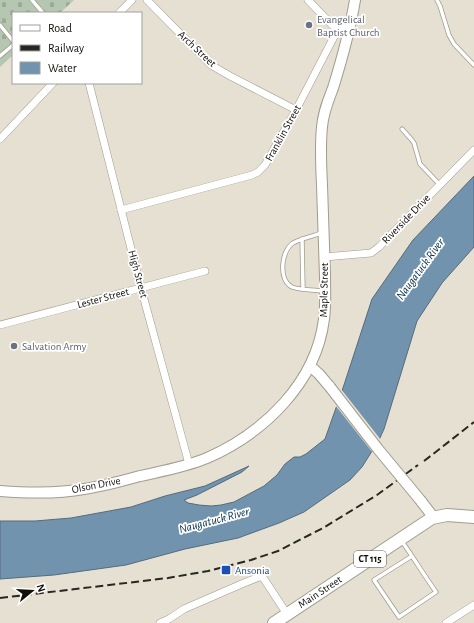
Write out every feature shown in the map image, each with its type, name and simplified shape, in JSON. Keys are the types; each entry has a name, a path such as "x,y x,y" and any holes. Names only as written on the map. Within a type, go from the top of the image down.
{"main road":[{"path":"352,21 355,0"},
{"name":"Maple Street","path":"310,366 321,336 324,318 324,233 320,145 322,126 324,110 352,21"},
{"path":"189,464 206,458 226,448 257,429 278,410 298,386 310,366 330,387 434,518"},
{"name":"Olson Drive","path":"0,491 36,492 82,490 189,464"},
{"name":"Main Street","path":"274,623 432,518 447,515 474,517"}],"street":[{"path":"120,12 132,0"},
{"name":"Arch Street","path":"147,0 211,65 296,110"},
{"path":"308,0 332,25 338,29 352,21"},
{"name":"Franklin Street","path":"121,210 255,174 261,169 265,165 296,110 338,29"},
{"path":"0,139 51,84"},
{"name":"High Street","path":"89,84 141,288 189,464"},
{"name":"Riverside Drive","path":"324,257 371,254 474,150"},
{"name":"Lester Street","path":"0,325 205,271"},
{"path":"160,623 170,621 184,609 262,576 288,614"},
{"path":"446,623 474,605"}],"lane":[{"path":"32,0 42,12"},
{"path":"437,0 449,35 454,44 474,65"},
{"path":"0,25 12,40"},
{"path":"0,56 12,46"},
{"path":"402,129 414,143 420,164 440,184"},
{"path":"324,233 302,239 292,244 284,256 283,272 287,282 292,286 325,291"},
{"path":"302,239 303,288"},
{"path":"400,539 412,556 436,592 399,617 374,580 412,556"}],"green space":[{"path":"0,0 74,0 61,12 12,12 12,56 0,67"}],"water":[{"name":"Naugatuck River","path":"474,176 474,247 442,283 417,321 384,429 362,467 350,480 304,512 238,538 185,549 126,565 54,575 0,579 0,521 35,521 71,518 131,507 165,496 205,486 249,466 242,472 184,500 188,503 211,506 234,502 264,486 277,475 285,464 294,457 300,457 306,454 325,439 372,299 413,240"}],"pier":[{"path":"341,389 381,440 373,453 335,405"}],"railway":[{"path":"424,461 474,422"},
{"path":"0,598 168,578 208,571 251,560 278,551 323,528 377,495 418,465"}],"place":[{"name":"Evangelical Baptist Church","path":"309,25"},
{"name":"Salvation Army","path":"14,346"},
{"name":"Ansonia","path":"226,570"}]}
